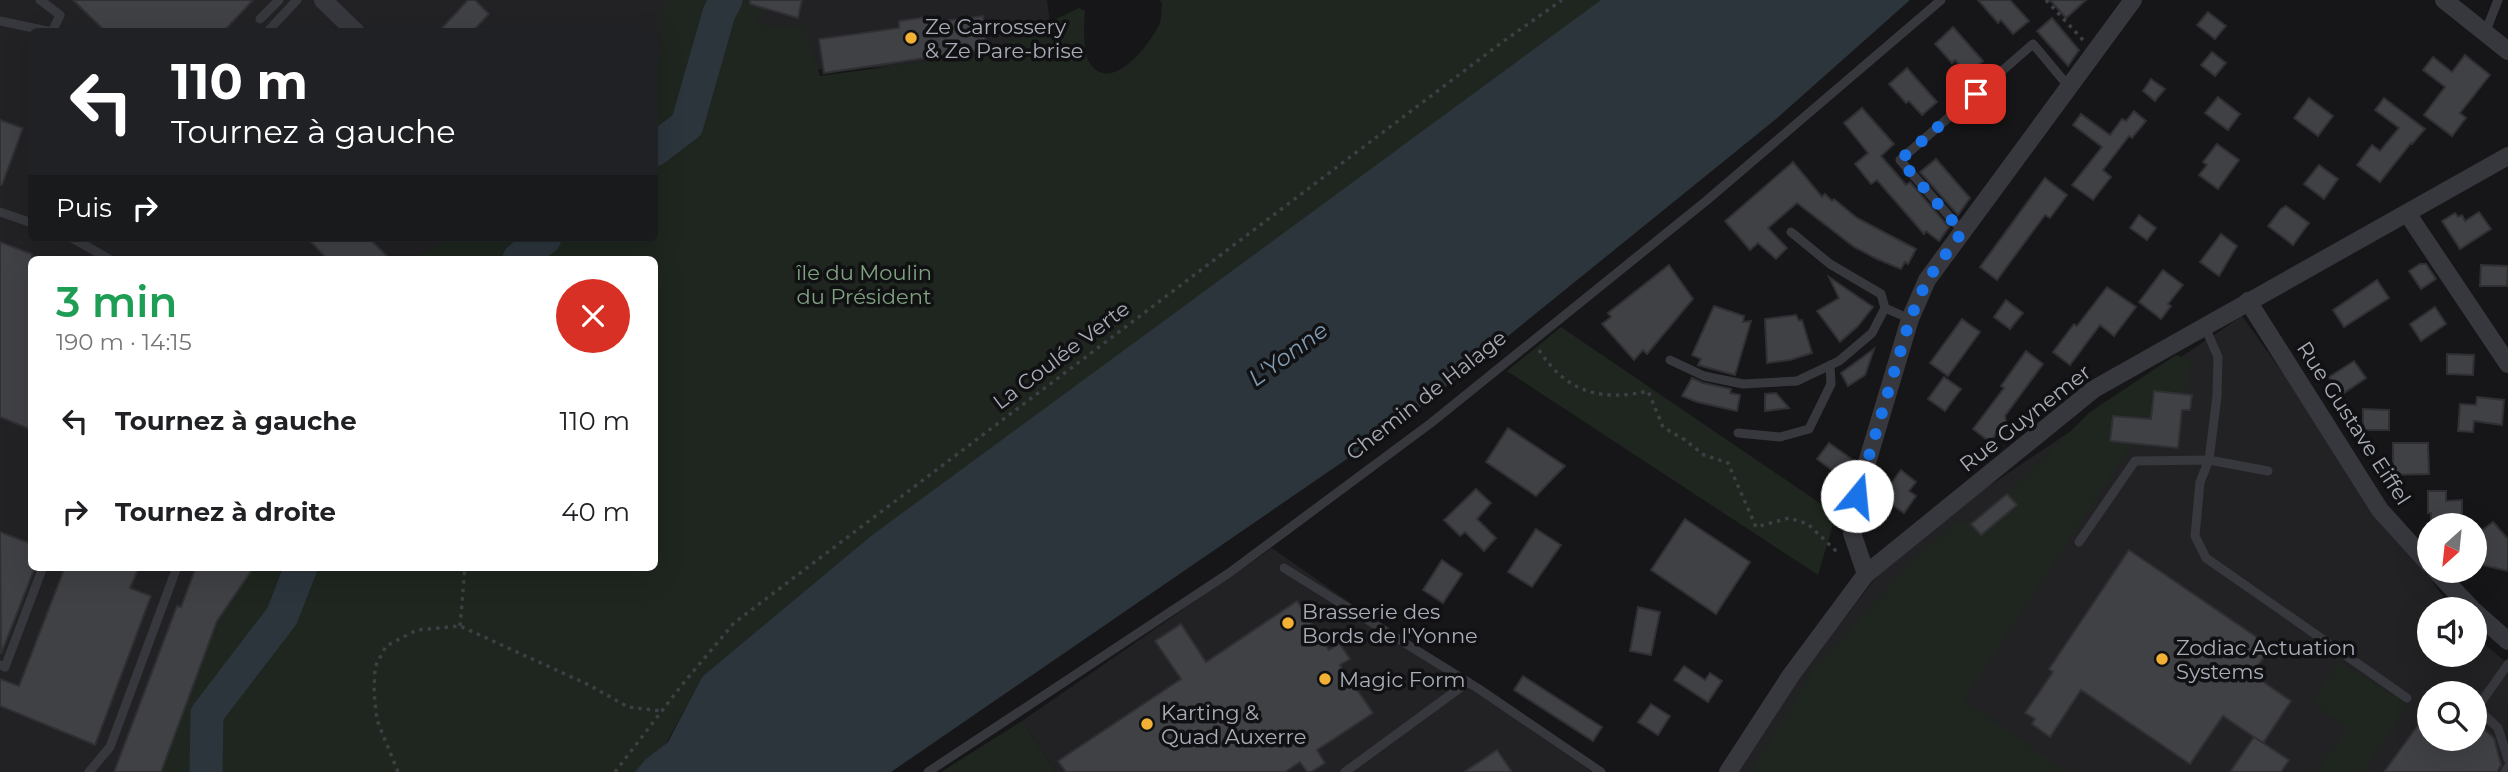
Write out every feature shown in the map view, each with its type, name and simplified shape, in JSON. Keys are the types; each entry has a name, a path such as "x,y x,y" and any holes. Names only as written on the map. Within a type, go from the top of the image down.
{"street":[{"path":"323,0 352,28"},
{"path":"1866,574 1852,533 1857,496 1910,319 1927,280 2133,0"},
{"path":"2444,0 2508,51"},
{"name":"Rue Guynemer","path":"1728,772 1791,675 1866,574 2094,389 2508,156"},
{"path":"2407,213 2508,364"},
{"name":"Rue Gustave Eiffel","path":"2248,301 2380,510 2417,551"},
{"path":"2447,583 2461,597"},
{"path":"2487,622 2508,641"}],"lane":[{"path":"40,0 60,16 54,28"},
{"path":"260,19 279,0"},
{"path":"271,28 297,0"},
{"path":"928,772 1229,573 1431,423 1706,201 1941,0"},
{"path":"2485,33 2498,0"},
{"path":"0,21 33,28"},
{"path":"1962,232 1900,160 2034,44 2069,87"},
{"path":"0,212 28,222"},
{"path":"1670,359 1704,376 1743,384 1797,381 1839,361 1872,333 1885,307 1881,294 1830,264 1791,232"},
{"path":"79,242 105,256"},
{"path":"1885,307 1910,319"},
{"path":"2205,327 2218,357 2217,396 2209,460 2200,482 2195,536 2206,558 2407,698"},
{"path":"1738,433 1780,437 1809,429 1831,384 1830,365"},
{"path":"2079,542 2135,461 2209,460 2267,471"},
{"path":"1284,568 1468,682 1601,772"},
{"path":"0,665 5,667 41,571"},
{"path":"89,772 110,747 176,571"},
{"path":"2508,664 2477,708 2498,728 2508,759"},
{"path":"1345,772 1468,682"},
{"path":"2505,772 2508,766"}],"path":[{"name":"La Coulée Verte","path":"615,772 734,623 1501,43 1562,0"},
{"path":"2046,0 2094,52"},
{"path":"1534,341 1548,364 1574,387 1604,396 1648,391 1663,427 1704,456 1728,463 1755,527 1789,518 1808,524 1835,550 1858,551"},
{"path":"460,626 465,571"},
{"path":"398,772 377,720 375,667 386,646 417,630 460,626 589,685 628,707 662,710"}],"shaded area":[{"path":"0,0 1047,0 1055,62 698,73 658,125 658,28 28,28 28,242 509,242 491,256 28,256 28,571 317,571 179,772 0,772"},
{"path":"2242,316 2417,560 2417,583 2433,583 2443,597 2417,597 2417,667 2487,667 2487,646 2508,664 2508,772 1726,772 1901,545"},
{"path":"1272,548 1592,772 1056,772 1022,721"}],"green space":[{"name":"île du Moulin du Président","path":"665,0 771,0 754,23 775,28 805,27 820,76 982,54 1079,8 1085,11 1084,39 1088,60 1100,72 1110,73 1130,63 1148,43 1159,25 1162,3 1159,0 1626,0 702,677 667,742 640,772 161,772 217,621 251,571 658,571 658,256 418,256 444,242 658,242 658,64"},
{"path":"1561,327 1836,514 1818,575 1507,371"},
{"path":"2176,355 2191,361 2184,395 2151,420 2113,416 2110,441 2132,443 1964,700 2067,772 1750,772 1814,669 1911,562 1954,523 1971,524 1981,535 2017,505 2007,494 2090,412"},
{"path":"2338,661 2408,704 2363,772 2317,772 2348,727 2312,703"},
{"path":"1022,721 1056,772 941,772"}],"water":[{"name":"L'Yonne","path":"1601,0 1910,0 1776,119 1408,417 891,772 635,772 646,759 668,742 702,677 871,536"}],"building":[{"path":"73,0 253,0 227,28 102,28"},
{"path":"468,0 475,0 489,14 476,28 442,28"},
{"path":"750,0 802,0 798,18 750,4"},
{"path":"1978,0 2010,0 2029,21 2013,34 2001,20 1998,23"},
{"path":"2050,0 2086,0 2066,18"},
{"path":"2208,12 2226,26 2215,39 2197,25"},
{"path":"932,16 934,22 983,16 987,49 824,73 819,39 899,28 899,21"},
{"path":"2052,18 2079,50 2068,66 2037,31"},
{"path":"1953,27 1983,61 1968,74 1955,60 1952,63 1935,44"},
{"path":"2212,52 2226,63 2215,76 2201,65"},
{"path":"2465,55 2490,75 2460,113 2466,118 2452,136 2424,115 2445,87 2423,70 2433,57 2452,72"},
{"path":"1907,68 1937,102 1922,115 1909,101 1906,103 1889,84"},
{"path":"2151,79 2165,89 2155,101 2143,91"},
{"path":"2218,97 2240,114 2228,130 2205,113"},
{"path":"2309,98 2333,116 2318,136 2294,118"},
{"path":"2384,98 2425,129 2380,182 2357,165 2372,145 2380,151 2399,128 2375,110"},
{"path":"1862,108 1894,144 1881,156 1906,185 1910,182 1949,227 1939,241 1926,231 1924,234 1877,180 1871,184 1855,164 1868,153 1844,123"},
{"path":"2134,111 2146,121 2132,138 2129,136 2103,170 2111,177 2093,200 2072,185 2102,147 2073,125 2081,114 2110,135 2122,119 2126,121"},
{"path":"0,120 23,128 2,185 0,185"},
{"path":"2217,144 2239,160 2218,189 2199,175 2207,165 2203,162"},
{"path":"1936,159 1970,198 1958,215 1920,172"},
{"path":"1793,162 1822,197 1825,194 1857,218 1916,249 1908,264 1905,262 1901,269 1854,247 1797,203 1768,228 1787,248 1776,259 1758,243 1750,250 1725,221"},
{"path":"2319,165 2338,179 2324,199 2304,184"},
{"path":"2045,178 2067,195 2050,218 2045,215 1997,280 1980,267"},
{"path":"2286,206 2309,223 2293,245 2268,226"},
{"path":"2479,212 2491,229 2460,249 2442,221 2455,213 2458,217 2462,215 2465,221"},
{"path":"2139,215 2156,228 2147,240 2130,228"},
{"path":"2221,234 2237,246 2219,276 2200,262"},
{"path":"0,242 32,256 28,256 28,428 0,417"},
{"path":"311,242 373,242 387,256 324,256"},
{"path":"2420,264 2426,264 2436,279 2421,289 2409,271"},
{"path":"1669,265 1693,299 1647,354 1643,350 1634,360 1602,324 1611,317 1608,313"},
{"path":"2481,265 2508,266 2507,286 2480,286"},
{"path":"2163,270 2183,285 2168,304 2171,306 2161,319 2139,302"},
{"path":"1829,277 1873,307 1858,326 1840,342 1817,311 1839,298"},
{"path":"2377,280 2389,298 2344,327 2333,310"},
{"path":"2107,287 2136,307 2114,336 2100,325 2070,365 2053,352"},
{"path":"2006,300 2023,313 2010,329 1994,317"},
{"path":"1714,306 1744,316 1743,322 1751,321 1735,375 1698,365 1701,359 1692,355"},
{"path":"2435,307 2446,324 2421,341 2410,324"},
{"path":"1796,315 1799,321 1802,320 1812,353 1767,363 1765,319"},
{"path":"1962,319 1980,332 1948,376 1930,363"},
{"path":"1874,349 1865,375 1848,386 1841,373"},
{"path":"2026,351 2043,364 2005,416 2006,421 1990,442 1973,429 2004,388 2001,386"},
{"path":"2447,354 2474,355 2473,375 2447,374"},
{"path":"2354,361 2366,378 2341,395 2329,377"},
{"path":"1944,377 1961,389 1945,411 1928,399"},
{"path":"1692,378 1731,389 1730,393 1740,395 1737,411 1682,396"},
{"path":"2154,391 2192,395 2190,410 2182,410 2178,448 2110,441 2113,416 2151,419"},
{"path":"1776,393 1789,408 1765,411 1765,394"},
{"path":"2477,397 2504,400 2502,425 2474,421 2473,432 2458,431 2460,404 2476,405"},
{"path":"2363,409 2389,410 2389,430 2363,430"},
{"path":"1508,428 1565,466 1536,496 1486,462"},
{"path":"1829,443 1853,460 1847,481 1817,459"},
{"path":"2393,443 2428,443 2429,474 2393,475"},
{"path":"1901,470 1916,482 1909,491 1916,496 1904,513 1881,497"},
{"path":"1476,489 1491,503 1477,519 1496,538 1484,551 1465,532 1460,536 1444,520"},
{"path":"2428,491 2446,491 2446,501 2462,500 2462,513 2428,513"},
{"path":"2007,494 2017,505 1981,535 1971,524"},
{"path":"1685,519 1750,562 1716,614 1651,570"},
{"path":"2493,522 2508,539 2508,571 2487,566 2487,526"},
{"path":"1536,529 1561,545 1532,587 1508,572"},
{"path":"0,532 28,542 28,571 33,571 1,654"},
{"name":"Zodiac Actuation Systems","path":"2129,550 2271,647 2252,674 2291,701 2263,743 2223,716 2190,764 2081,690 2050,737 2032,724 2035,719 2025,713 2053,672 2049,669"},
{"path":"1442,560 1462,574 1443,603 1423,590"},
{"path":"63,571 137,571 130,588 151,596 95,745 0,706 0,679 19,686"},
{"path":"194,571 251,571 217,621 161,772 114,772 177,606 181,607"},
{"path":"1297,601 1329,650 1339,643 1350,659 1340,665 1373,713 1317,750 1325,763 1311,772 1307,772 1300,762 1285,772 1066,772 1058,761 1181,679 1155,641 1181,624 1206,662"},
{"path":"1638,607 1660,612 1651,655 1630,651"},
{"path":"1684,666 1705,680 1710,673 1722,681 1708,702 1674,680"},
{"path":"1523,676 1602,727 1593,741 1514,690"},
{"path":"1651,704 1670,716 1658,735 1638,722"},
{"path":"2417,727 2417,751 2487,751 2487,732 2494,738 2501,765 2497,772 2384,772"},
{"path":"2254,737 2289,760 2281,772 2230,772"},
{"path":"1497,750 1512,772 1464,772"}],"waterway":[{"path":"658,147 687,125 719,13 726,0"},
{"path":"523,256 540,242"},
{"path":"206,772 207,714 282,616 299,571"}],"place":[{"name":"Ze Carrossery & Ze Pare-brise","path":"911,38"},
{"name":"Brasserie des Bords de l'Yonne","path":"1288,623"},
{"name":"Zodiac Actuation Systems","path":"2162,659"},
{"name":"Magic Form","path":"1325,679"},
{"name":"Karting & Quad Auxerre","path":"1147,724"}],"route":[{"path":"1857,496 1910,319 1927,280 1962,232 1900,160 1976,94"}]}
